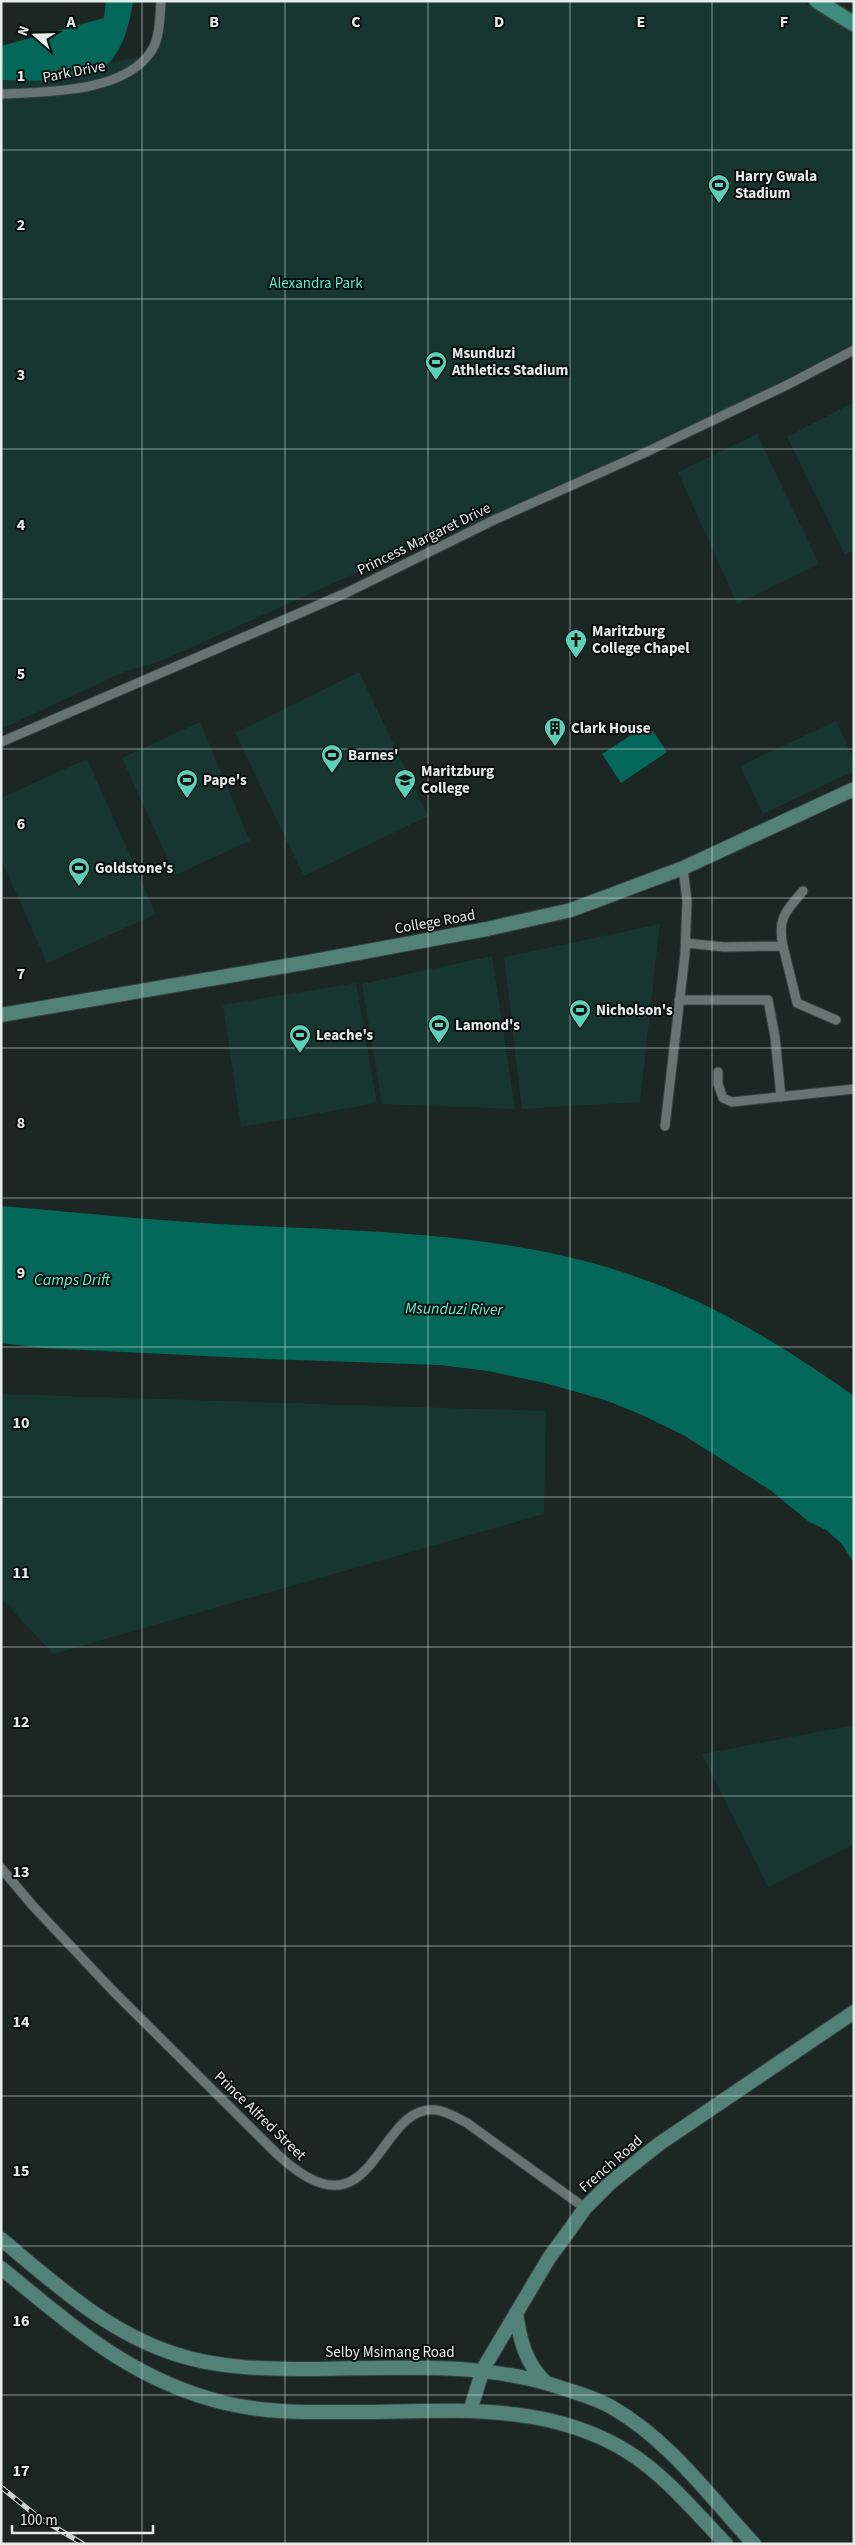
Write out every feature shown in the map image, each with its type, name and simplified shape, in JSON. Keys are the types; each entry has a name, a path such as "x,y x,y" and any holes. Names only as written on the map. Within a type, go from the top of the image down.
{"main road":[{"path":"817,1 854,24"},
{"name":"College Road","path":"1,1014 309,962 505,926 589,905 684,868 854,789"},
{"name":"French Road","path":"470,2411 483,2369 550,2258 586,2208 631,2165 659,2144 854,2012"},
{"name":"Selby Msimang Road","path":"1,2239 86,2309 119,2329 146,2342 194,2359 239,2367 273,2369 483,2369 545,2382 612,2407 660,2443 754,2544"},
{"path":"1,2268 109,2354 176,2387 224,2403 294,2413 470,2411 518,2414 548,2418 576,2427 629,2452 648,2467 726,2544"},
{"path":"516,2313 525,2356 536,2373 545,2382"}],"street":[{"name":"Park Drive","path":"1,94 67,90 123,76 152,51 156,41 161,1"},
{"name":"Princess Margaret Drive","path":"1,742 346,593 494,520 642,454 787,385 854,350"},
{"path":"665,1126 686,943 687,901 684,868"},
{"path":"803,891 789,908 780,924 783,946 797,1003 836,1020"},
{"path":"686,943 724,947 783,946"},
{"path":"679,1000 768,1000 776,1037 781,1097"},
{"path":"718,1072 720,1092 726,1100 732,1102 854,1089"},
{"name":"Prince Alfred Street","path":"1,1868 33,1906 113,1991 277,2154 303,2176 330,2185 341,2186 349,2182 376,2158 410,2118 426,2110 435,2110 449,2113 467,2123 586,2208"}],"green space":[{"name":"Alexandra Park","path":"167,1 801,1 854,35 854,350 784,390 666,435 547,502 425,542 161,661 124,672 1,729 1,80 76,77 98,71 109,63 154,54 158,50"},
{"path":"854,402 854,550 845,555 787,437"},
{"path":"757,434 819,564 737,604 678,472"},
{"name":"Barnes'","path":"359,672 428,816 304,876 235,733"},
{"path":"836,721 854,760 854,771 763,814 740,766"},
{"name":"Pape's","path":"200,722 250,841 175,875 122,758"},
{"name":"Goldstone's","path":"87,759 156,914 47,963 1,859 1,798"},
{"name":"Nicholson's","path":"660,924 640,1102 522,1109 504,957"},
{"name":"Lamond's","path":"492,956 515,1109 382,1104 362,984"},
{"name":"Leache's","path":"356,983 377,1103 241,1127 223,1005"},
{"path":"1,1394 546,1411 544,1514 53,1654 1,1598"},
{"path":"854,1725 854,1844 768,1887 702,1754"}],"water":[{"path":"106,1 133,1 123,41 115,56 101,69 74,78 58,80 1,80 1,46 104,18"},
{"path":"648,724 667,752 621,783 602,754"},
{"name":"Camps Drift","path":"1,1206 192,1222 385,1232 496,1243 604,1266 656,1284 734,1320 783,1348 854,1396 854,1563 842,1544 826,1530 808,1521 770,1490 685,1436 640,1414 605,1400 545,1383 488,1371 440,1365 43,1348 1,1343"}],"railway":[{"path":"1,2487 38,2517 83,2544"}],"place":[{"name":"Harry Gwala Stadium","path":"719,204"},
{"name":"Msunduzi Athletics Stadium","path":"436,381"},
{"name":"Maritzburg College Chapel","path":"576,659"},
{"name":"Clark House","path":"555,747"},
{"name":"Barnes'","path":"332,774"},
{"name":"Pape's","path":"187,799"},
{"name":"Maritzburg College","path":"405,799"},
{"name":"Goldstone's","path":"79,887"},
{"name":"Nicholson's","path":"580,1029"},
{"name":"Lamond's","path":"439,1044"},
{"name":"Leache's","path":"300,1054"}],"water label":[{"name":"Msunduzi River","path":"454,1309"}]}
